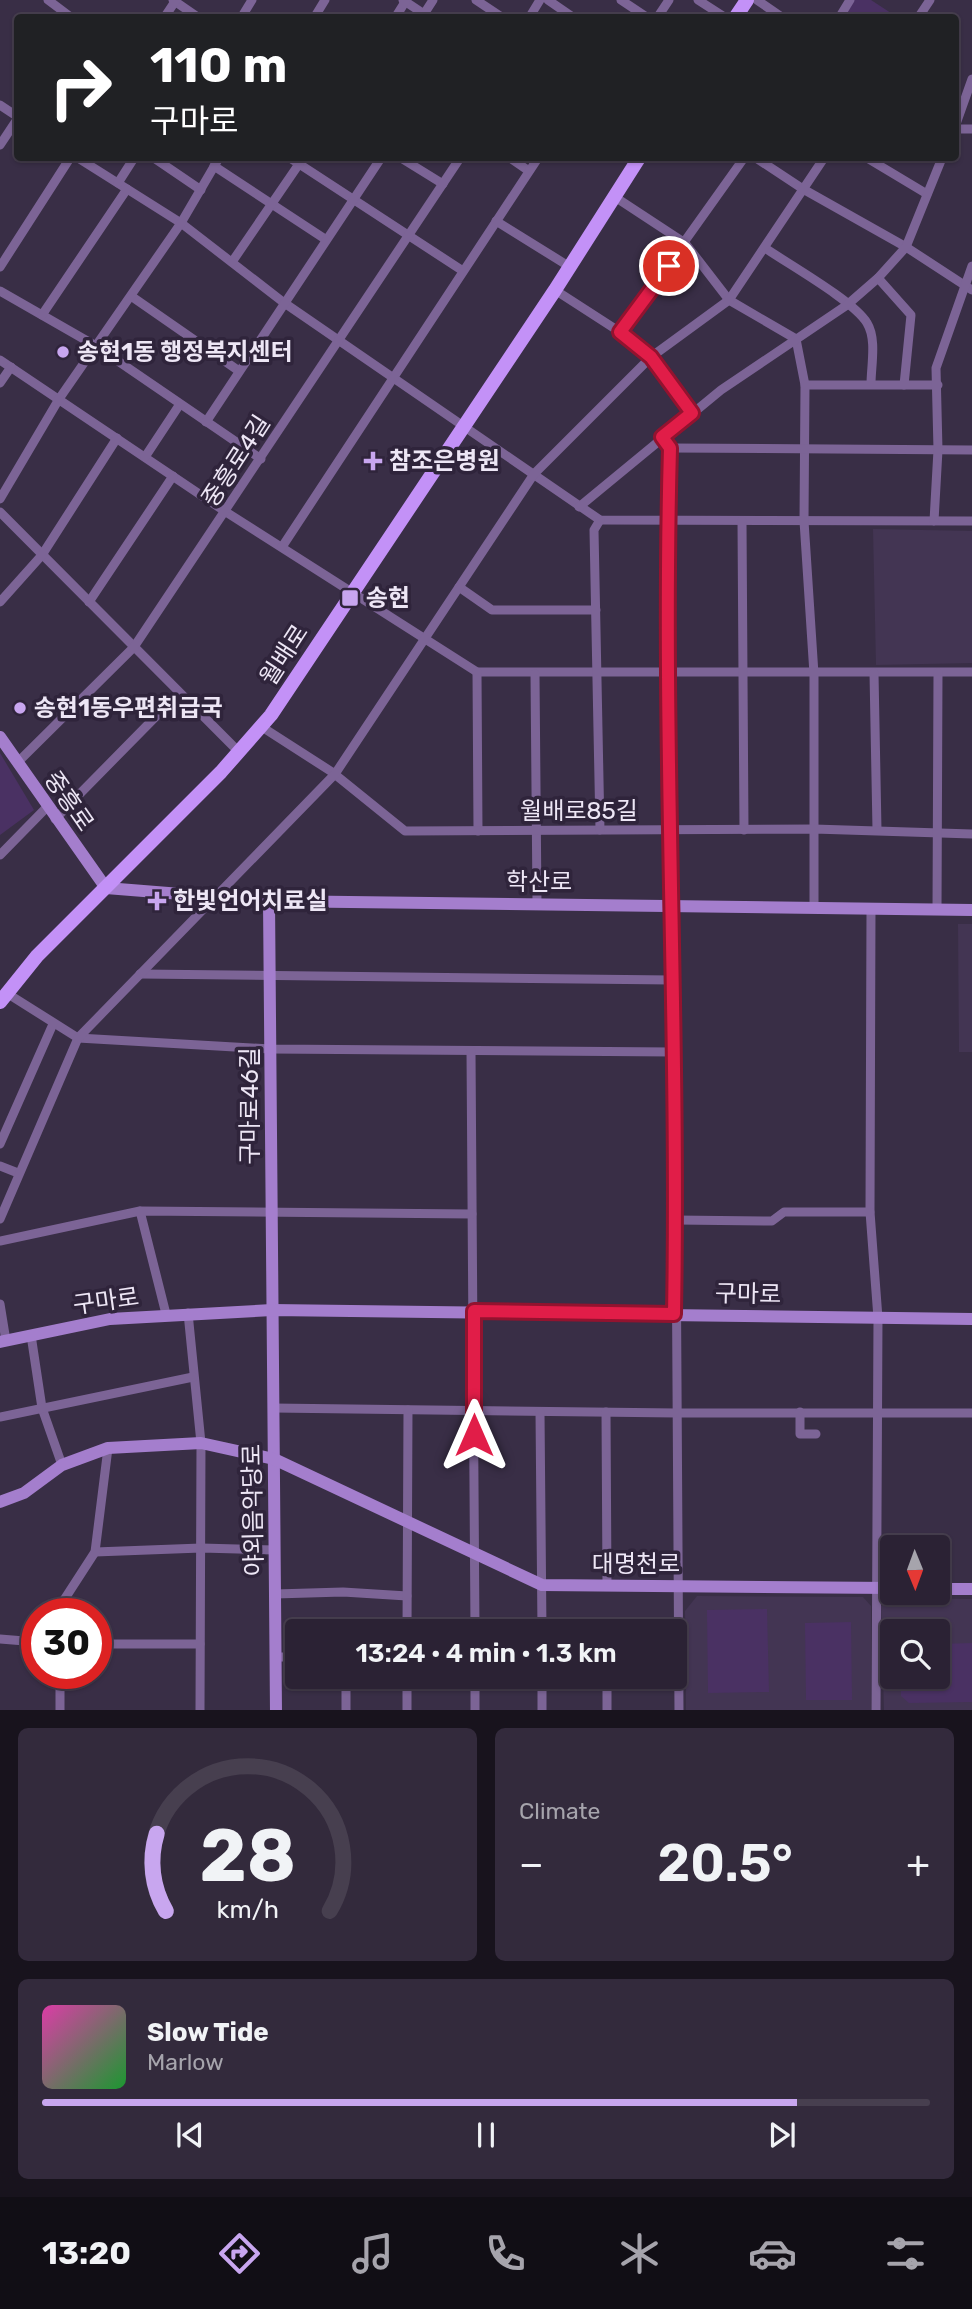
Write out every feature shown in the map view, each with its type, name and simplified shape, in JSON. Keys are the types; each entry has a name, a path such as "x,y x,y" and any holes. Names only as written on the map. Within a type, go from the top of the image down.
{"main road":[{"name":"월배로","path":"2,997 262,727 555,290 637,161"},
{"name":"중흥로","path":"0,737 106,888"},
{"name":"학산로","path":"106,888 269,901 671,904 972,910"},
{"name":"구마로46길","path":"269,901 272,1310"},
{"name":"구마로","path":"3,1341 110,1319 188,1312 272,1310 972,1319"},
{"name":"야외음악당로","path":"272,1310 276,1710"},
{"name":"대명천로","path":"0,1502 24,1493 62,1465 108,1448 201,1443 274,1459 542,1585 878,1588"},
{"path":"950,1589 972,1589"}],"street":[{"path":"48,0 67,14"},
{"path":"174,0 193,14"},
{"path":"476,0 497,14"},
{"path":"548,0 568,14"},
{"path":"621,0 642,14"},
{"path":"698,0 720,14"},
{"path":"757,0 777,14"},
{"path":"404,1 424,14"},
{"path":"959,118 972,79"},
{"path":"0,145 14,123"},
{"path":"0,267 68,161"},
{"path":"83,161 181,223 283,302 600,520 972,522"},
{"path":"118,183 132,161"},
{"path":"158,161 201,190"},
{"path":"294,161 463,271"},
{"path":"206,422 379,161"},
{"path":"406,161 443,184"},
{"name":"중흥로4길","path":"17,763 134,647 458,161"},
{"path":"514,161 529,171"},
{"path":"282,547 536,161"},
{"path":"620,332 742,161"},
{"path":"761,161 803,189 906,247 969,288"},
{"path":"0,1219 78,1038 335,774 534,474 651,357 729,300 822,161"},
{"path":"872,161 927,194"},
{"path":"579,507 692,413 847,305 878,278 906,247 941,161"},
{"path":"0,499 60,398 181,223 217,162 272,204 325,239"},
{"path":"232,262 299,164"},
{"path":"42,315 127,189"},
{"path":"615,197 685,243 729,300 796,339 806,385 804,521 814,674 814,907"},
{"path":"496,221 570,267"},
{"path":"765,248 847,305 867,324 872,342 871,384"},
{"path":"934,521 938,450 936,368 969,288 972,266"},
{"path":"878,278 911,315 904,384"},
{"path":"555,290 620,332 651,357 692,413"},
{"path":"0,291 96,346 261,459"},
{"path":"131,296 239,371"},
{"path":"0,360 226,512 477,672 972,672"},
{"path":"0,383 11,367"},
{"path":"806,385 938,385"},
{"path":"145,457 180,404"},
{"path":"662,437 670,448 667,673 676,1220 674,1314 678,1619"},
{"path":"0,602 42,555 117,438"},
{"path":"670,448 972,450"},
{"path":"89,602 173,476"},
{"path":"0,512 239,752"},
{"path":"600,520 594,530 600,830"},
{"path":"742,521 744,830"},
{"path":"460,587 492,610 596,610"},
{"path":"477,672 478,831"},
{"path":"874,673 877,830"},
{"path":"937,910 938,673"},
{"path":"535,674 537,903"},
{"path":"55,819 179,693"},
{"name":"월배로85길","path":"262,727 335,774 405,831 814,829 972,834"},
{"path":"0,855 47,807"},
{"path":"871,909 870,1212 877,1318 878,1412 876,1710"},
{"path":"140,974 270,978 672,980"},
{"path":"2,997 78,1038 270,1049 673,1052"},
{"path":"0,1144 53,1024"},
{"path":"471,1051 475,1619"},
{"path":"0,1166 18,1173"},
{"path":"0,1241 139,1211 472,1214"},
{"path":"139,1211 166,1314"},
{"path":"676,1220 772,1221 783,1212 870,1212"},
{"path":"0,1304 3,1341"},
{"path":"188,1312 201,1443 200,1710"},
{"path":"31,1335 42,1408 62,1465"},
{"path":"0,1417 193,1377"},
{"path":"273,1408 676,1413 972,1413"},
{"path":"407,1619 408,1410"},
{"path":"540,1412 542,1619"},
{"path":"606,1412 607,1585"},
{"path":"800,1412 800,1434 816,1434"},
{"path":"65,1598 95,1552 108,1448"},
{"path":"95,1552 201,1548 275,1550"},
{"path":"275,1594 343,1592 407,1597"},
{"path":"0,1639 21,1641"},
{"path":"112,1644 200,1644"},
{"path":"275,1657 285,1657"},
{"path":"60,1689 60,1710"},
{"path":"346,1689 346,1710"},
{"path":"407,1689 407,1710"},
{"path":"475,1689 475,1710"},
{"path":"542,1689 542,1710"},
{"path":"607,1689 607,1710"},
{"path":"678,1689 679,1710"}],"shaded area":[{"path":"850,0 871,0 892,14 841,14"},
{"path":"873,529 972,531 972,663 876,665"},
{"path":"0,753 34,810 0,835"},
{"path":"958,924 972,924 972,1052 959,1052"},
{"path":"697,1596 863,1597 871,1606 871,1710 686,1710 685,1611"},
{"path":"950,1599 972,1599 972,1710 884,1710 883,1689 950,1689 950,1619 881,1619 883,1605 950,1605"},
{"path":"767,1609 769,1692 708,1693 707,1610"},
{"path":"851,1622 852,1700 806,1700 805,1623"},
{"path":"972,1643 972,1702 909,1703 901,1696 901,1689 950,1689 950,1644"}],"place":[{"name":"송현1동 행정복지센터","path":"63,352"},
{"name":"참조은병원","path":"373,461"},
{"name":"송현","path":"350,598"},
{"name":"송현1동우편취급국","path":"20,708"},
{"name":"한빛언어치료실","path":"157,901"}],"route":[{"path":"474,1435 474,1311 674,1314 676,1220 667,673 670,448 662,437 692,413 651,357 620,332 669,266"}]}
